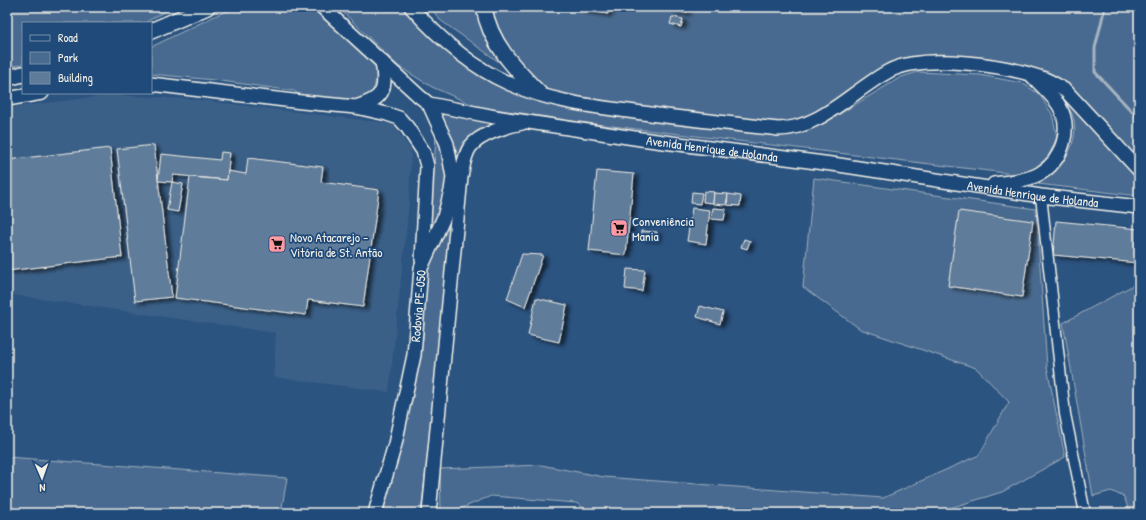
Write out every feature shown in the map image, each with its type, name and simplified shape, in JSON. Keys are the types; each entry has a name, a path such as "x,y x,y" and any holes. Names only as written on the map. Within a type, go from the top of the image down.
{"highway":[{"path":"152,31 206,7"},
{"path":"484,7 488,22 498,44 516,69 539,93"},
{"path":"7,78 22,74"}],"main road":[{"path":"322,7 429,104"},
{"name":"Avenida Henrique de Holanda","path":"411,7 444,40 479,67 508,83 566,102 778,129 792,129 801,127 890,71 917,62 970,64 1030,74 1050,82 1066,91 1139,170"},
{"path":"356,107 373,102 380,96 385,79 382,62"},
{"path":"980,186 1009,182 1039,174 1050,166 1061,150 1065,137 1065,125 1058,104 1030,74"},
{"path":"152,84 356,107 399,118 423,151 427,166 428,184 421,268"},
{"path":"7,99 36,94"},
{"name":"Avenida Henrique de Holanda","path":"429,104 528,122 980,186 1040,196 1139,207"},
{"name":"Rodovia PE-050","path":"375,513 395,444 414,355 421,268 444,217 452,177 447,144 429,104"},
{"path":"430,513 461,178 464,160 471,146 497,130 528,122"}],"street":[{"path":"1040,196 1066,414 1085,513"}],"shaded area":[{"path":"112,95 191,99 393,124 411,150 409,203 389,392 274,377 276,333 7,294 7,108"}],"green space":[{"path":"7,7 173,7 146,22 22,22 22,64 7,67"},
{"path":"239,7 314,7 376,62 376,81 372,91 364,99 357,102 305,99 294,91 214,80 152,74 152,47 219,14"},
{"path":"338,7 404,7 415,22 473,71 532,99 586,111 795,132 823,124 901,77 918,72 980,75 1022,83 1039,94 1052,114 1057,137 1048,157 1030,172 1014,174 545,118 473,105 432,87 398,66"},
{"path":"430,7 480,7 506,67 440,20"},
{"path":"486,7 1139,7 1139,167 1074,99 1019,71 917,62 801,127 539,93 526,80"},
{"path":"1047,86 1065,97 1139,181 1139,196 1038,184 1053,173 1066,158 1075,130 1074,120 1070,110"},
{"path":"433,111 502,123 459,165 421,513 382,513 411,404 423,338 437,120"},
{"path":"814,178 1036,209 1047,367 1065,457 1002,492 934,513 592,513 576,503 491,496 450,513 441,513 440,469 541,465 604,477 883,498 979,455 1009,402 976,368 860,329 803,287"},
{"path":"1139,282 1139,513 1130,513 1124,497 1111,491 1093,496 1063,323"},
{"path":"7,457 287,478 281,513 7,513"}],"building":[{"path":"581,7 609,7 608,14 581,10"},
{"path":"671,7 687,7 686,13 671,11"},
{"path":"672,17 683,19 681,27 670,24"},
{"path":"154,145 172,297 135,301 117,149"},
{"path":"110,148 122,257 7,271 7,160"},
{"path":"221,152 230,153 227,180 173,175 172,182 158,181 161,154 220,160"},
{"name":"Novo Atacarejo - Vitória de St. Antão","path":"248,158 323,167 321,182 379,190 363,307 308,300 306,315 175,298 190,177 227,180 228,171 246,174"},
{"path":"597,171 634,174 626,255 589,251"},
{"path":"172,182 183,184 178,212 167,210"},
{"path":"704,191 714,192 713,203 703,202"},
{"path":"692,192 702,193 700,204 691,203"},
{"path":"714,193 728,194 726,205 713,204"},
{"path":"728,194 741,196 740,206 727,205"},
{"path":"692,208 710,210 706,244 687,241"},
{"path":"713,208 726,209 724,220 711,219"},
{"path":"959,211 1033,221 1022,297 948,286"},
{"path":"1056,221 1139,229 1139,266 1138,263 1053,255"},
{"path":"641,231 657,232 656,239 641,238"},
{"path":"744,239 750,241 747,249 741,247"},
{"path":"522,254 543,255 525,307 507,299"},
{"path":"627,269 645,270 642,291 625,289"},
{"path":"536,298 567,305 559,342 528,335"},
{"path":"700,306 723,312 720,324 697,317"}],"waterway":[{"path":"1105,7 1095,48 1095,72 1139,119"}],"place":[{"name":"Conveniência Mania","path":"619,228"},
{"name":"Novo Atacarejo - Vitória de St. Antão","path":"277,244"}]}
